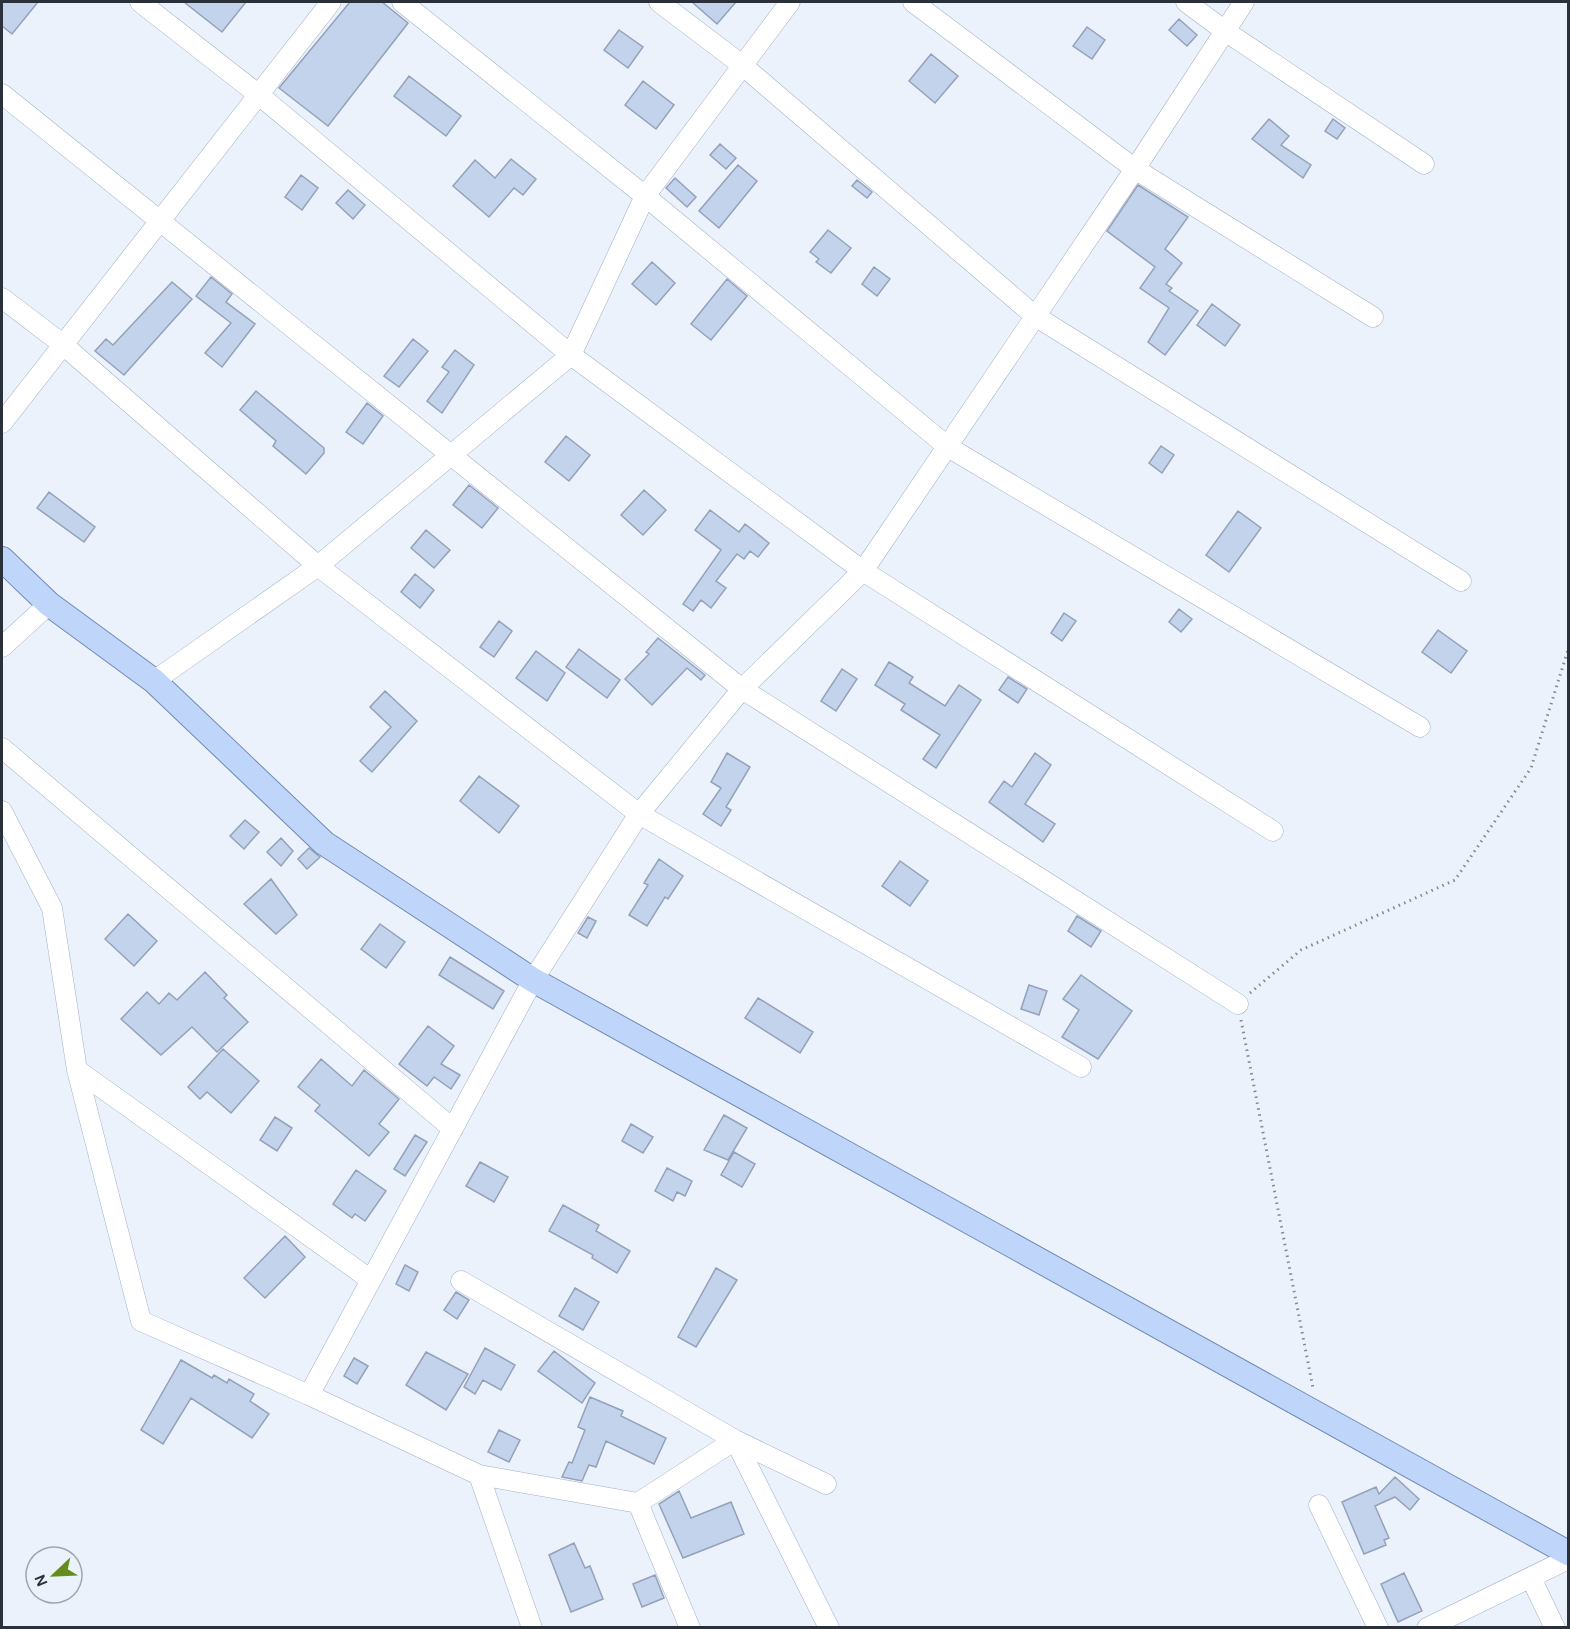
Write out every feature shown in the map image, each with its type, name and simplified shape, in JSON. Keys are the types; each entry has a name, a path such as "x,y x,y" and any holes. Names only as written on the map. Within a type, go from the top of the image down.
{"main road":[{"path":"2,559 50,604 154,681 324,843 533,980 1569,1553"}],"street":[{"path":"140,2 258,95 571,354 862,571 1274,831"},
{"path":"2,423 61,344 161,221 331,2"},
{"path":"402,2 645,196 948,447 1420,727"},
{"path":"659,2 742,65 1035,316 1461,581"},
{"path":"154,681 318,566 571,354 645,196 790,2"},
{"path":"913,2 1135,169 1373,317"},
{"path":"1186,2 1225,31 1424,164"},
{"path":"309,1395 533,980 639,814 742,689 862,571 1135,169 1244,2"},
{"path":"2,94 742,689 1238,1004"},
{"path":"2,298 61,344 318,566 639,814 1081,1067"},
{"path":"2,647 50,604"},
{"path":"2,748 453,1129"},
{"path":"2,811 52,908 77,1070 141,1321 309,1395 479,1475 638,1503 735,1440"},
{"path":"77,1070 371,1280"},
{"path":"461,1281 735,1440 826,1484"},
{"path":"735,1440 829,1628"},
{"path":"479,1475 532,1628"},
{"path":"638,1503 690,1628"},
{"path":"1319,1505 1378,1628"},
{"path":"1427,1628 1569,1559"},
{"path":"1531,1578 1555,1628"}],"path":[{"path":"1318,1413 1238,1004 1301,950 1455,880 1531,768 1569,650"}],"building":[{"path":"2,2 38,2 12,34 2,26"},
{"path":"184,2 246,2 222,32"},
{"path":"350,2 382,2 408,23 328,126 279,88"},
{"path":"692,2 736,2 717,24"},
{"path":"1179,19 1197,35 1187,46 1169,30"},
{"path":"1087,27 1105,40 1092,59 1073,46"},
{"path":"619,30 643,47 628,68 604,50"},
{"path":"931,54 958,76 935,103 909,81"},
{"path":"409,76 461,116 446,136 394,96"},
{"path":"643,81 674,105 656,129 625,105"},
{"path":"1269,119 1289,136 1281,145 1311,165 1303,178 1252,139"},
{"path":"1333,119 1345,128 1337,139 1325,131"},
{"path":"720,144 736,158 726,169 710,155"},
{"path":"511,159 536,179 523,195 514,188 489,217 453,186 475,160 495,178"},
{"path":"738,165 757,181 719,228 699,211"},
{"path":"301,175 318,188 302,210 285,197"},
{"path":"675,178 696,197 687,207 666,188"},
{"path":"857,180 872,192 867,198 852,186"},
{"path":"1138,185 1188,217 1165,249 1182,263 1166,284 1172,288 1169,291 1198,311 1165,355 1148,342 1169,308 1140,288 1155,267 1107,231"},
{"path":"348,190 365,205 353,219 336,203"},
{"path":"828,230 851,248 831,273 816,262 819,259 810,252"},
{"path":"652,262 675,283 656,305 632,284"},
{"path":"874,267 890,279 877,296 862,284"},
{"path":"211,277 232,294 226,302 255,324 222,367 205,353 231,323 196,296"},
{"path":"727,279 747,296 711,340 691,324"},
{"path":"172,282 192,299 124,375 95,351 106,339 113,345"},
{"path":"1212,304 1240,325 1225,346 1197,325"},
{"path":"413,339 428,351 399,387 384,376"},
{"path":"455,350 474,365 442,413 427,401 449,372 442,367"},
{"path":"256,391 324,448 324,453 306,474 273,446 276,441 240,410"},
{"path":"367,403 383,416 363,444 346,432"},
{"path":"566,436 590,455 569,481 545,462"},
{"path":"1161,446 1174,455 1162,473 1149,463"},
{"path":"469,485 498,508 482,528 453,505"},
{"path":"644,490 666,510 643,535 621,515"},
{"path":"49,492 95,527 84,542 37,508"},
{"path":"710,510 739,532 745,524 769,543 758,557 750,551 744,559 737,554 716,581 726,588 711,608 701,600 693,611 683,604 721,550 695,530"},
{"path":"1238,511 1261,528 1229,572 1206,555"},
{"path":"426,530 450,550 434,568 411,548"},
{"path":"415,574 434,590 420,608 401,592"},
{"path":"1179,609 1192,619 1181,632 1169,622"},
{"path":"1064,613 1076,621 1062,641 1051,633"},
{"path":"499,621 512,631 494,657 480,647"},
{"path":"1438,630 1467,651 1451,673 1422,652"},
{"path":"658,638 705,675 701,680 687,668 652,705 625,679 649,654 646,652"},
{"path":"579,649 620,680 607,698 566,667"},
{"path":"536,651 565,673 547,701 516,678"},
{"path":"889,662 913,677 909,683 945,706 959,685 981,700 936,768 923,759 940,735 901,710 905,704 875,685"},
{"path":"842,669 857,679 836,711 821,701"},
{"path":"1008,677 1027,689 1018,703 999,690"},
{"path":"385,691 417,721 372,772 360,761 391,727 370,707"},
{"path":"727,753 750,767 726,807 731,810 721,826 703,814 721,788 711,782"},
{"path":"1035,753 1051,765 1025,804 1055,824 1043,842 989,802 1004,781 1012,787"},
{"path":"479,776 519,806 499,833 460,801"},
{"path":"245,820 259,832 244,849 230,836"},
{"path":"281,838 293,851 281,866 267,852"},
{"path":"309,848 320,857 307,869 298,859"},
{"path":"659,859 683,876 668,899 665,897 647,926 629,915 648,885 644,883"},
{"path":"900,861 928,881 910,906 882,886"},
{"path":"271,879 297,915 276,934 244,904"},
{"path":"128,914 157,941 134,966 105,939"},
{"path":"1077,916 1101,931 1091,947 1068,931"},
{"path":"588,917 596,921 587,938 578,933"},
{"path":"380,924 405,942 386,968 361,949"},
{"path":"450,957 504,991 493,1009 439,975"},
{"path":"205,972 227,995 224,998 248,1022 217,1052 192,1027 161,1055 121,1019 147,992 159,1004 169,993 177,1000"},
{"path":"1081,975 1132,1011 1098,1059 1062,1037 1079,1010 1063,999"},
{"path":"1029,985 1047,991 1039,1015 1021,1009"},
{"path":"758,998 813,1032 800,1053 745,1018"},
{"path":"428,1026 454,1046 441,1064 460,1075 451,1089 434,1077 427,1086 399,1064"},
{"path":"223,1049 259,1081 231,1113 207,1092 200,1099 188,1087"},
{"path":"321,1059 352,1086 364,1070 399,1099 379,1124 389,1132 369,1156 315,1111 320,1105 298,1087"},
{"path":"724,1115 747,1128 728,1160 704,1150"},
{"path":"275,1117 292,1128 277,1151 260,1140"},
{"path":"631,1124 653,1137 643,1153 622,1141"},
{"path":"415,1135 427,1142 405,1176 394,1169"},
{"path":"734,1152 755,1164 742,1187 721,1175"},
{"path":"480,1162 508,1177 494,1202 466,1186"},
{"path":"667,1168 692,1181 685,1196 677,1192 673,1201 655,1191"},
{"path":"356,1170 386,1191 365,1221 355,1214 352,1218 333,1204"},
{"path":"563,1205 599,1225 596,1231 630,1251 617,1273 592,1258 593,1255 549,1231"},
{"path":"285,1236 305,1257 265,1298 244,1278"},
{"path":"405,1265 418,1272 409,1291 396,1284"},
{"path":"716,1268 737,1280 696,1347 678,1337"},
{"path":"575,1288 599,1302 583,1330 559,1316"},
{"path":"456,1292 469,1300 457,1319 444,1310"},
{"path":"485,1348 515,1365 501,1390 483,1380 475,1394 464,1387"},
{"path":"554,1351 595,1383 582,1403 538,1371"},
{"path":"426,1352 468,1374 446,1410 406,1385"},
{"path":"354,1358 368,1366 357,1384 344,1376"},
{"path":"181,1360 212,1378 214,1375 227,1383 229,1379 254,1394 250,1401 269,1414 252,1438 191,1398 163,1444 141,1430"},
{"path":"590,1397 623,1411 621,1416 666,1438 654,1464 606,1441 596,1467 589,1465 582,1481 562,1477 569,1462 572,1463 585,1430 578,1427"},
{"path":"499,1430 520,1440 509,1462 488,1452"},
{"path":"1395,1477 1419,1499 1410,1510 1395,1497 1375,1506 1389,1538 1384,1540 1386,1545 1364,1554 1342,1502 1376,1487 1379,1494"},
{"path":"679,1491 691,1518 731,1502 744,1534 683,1558 659,1504"},
{"path":"574,1543 585,1568 590,1566 603,1599 571,1612 549,1555"},
{"path":"1404,1573 1422,1611 1398,1622 1381,1584"},
{"path":"655,1575 664,1598 642,1607 633,1584"}]}
